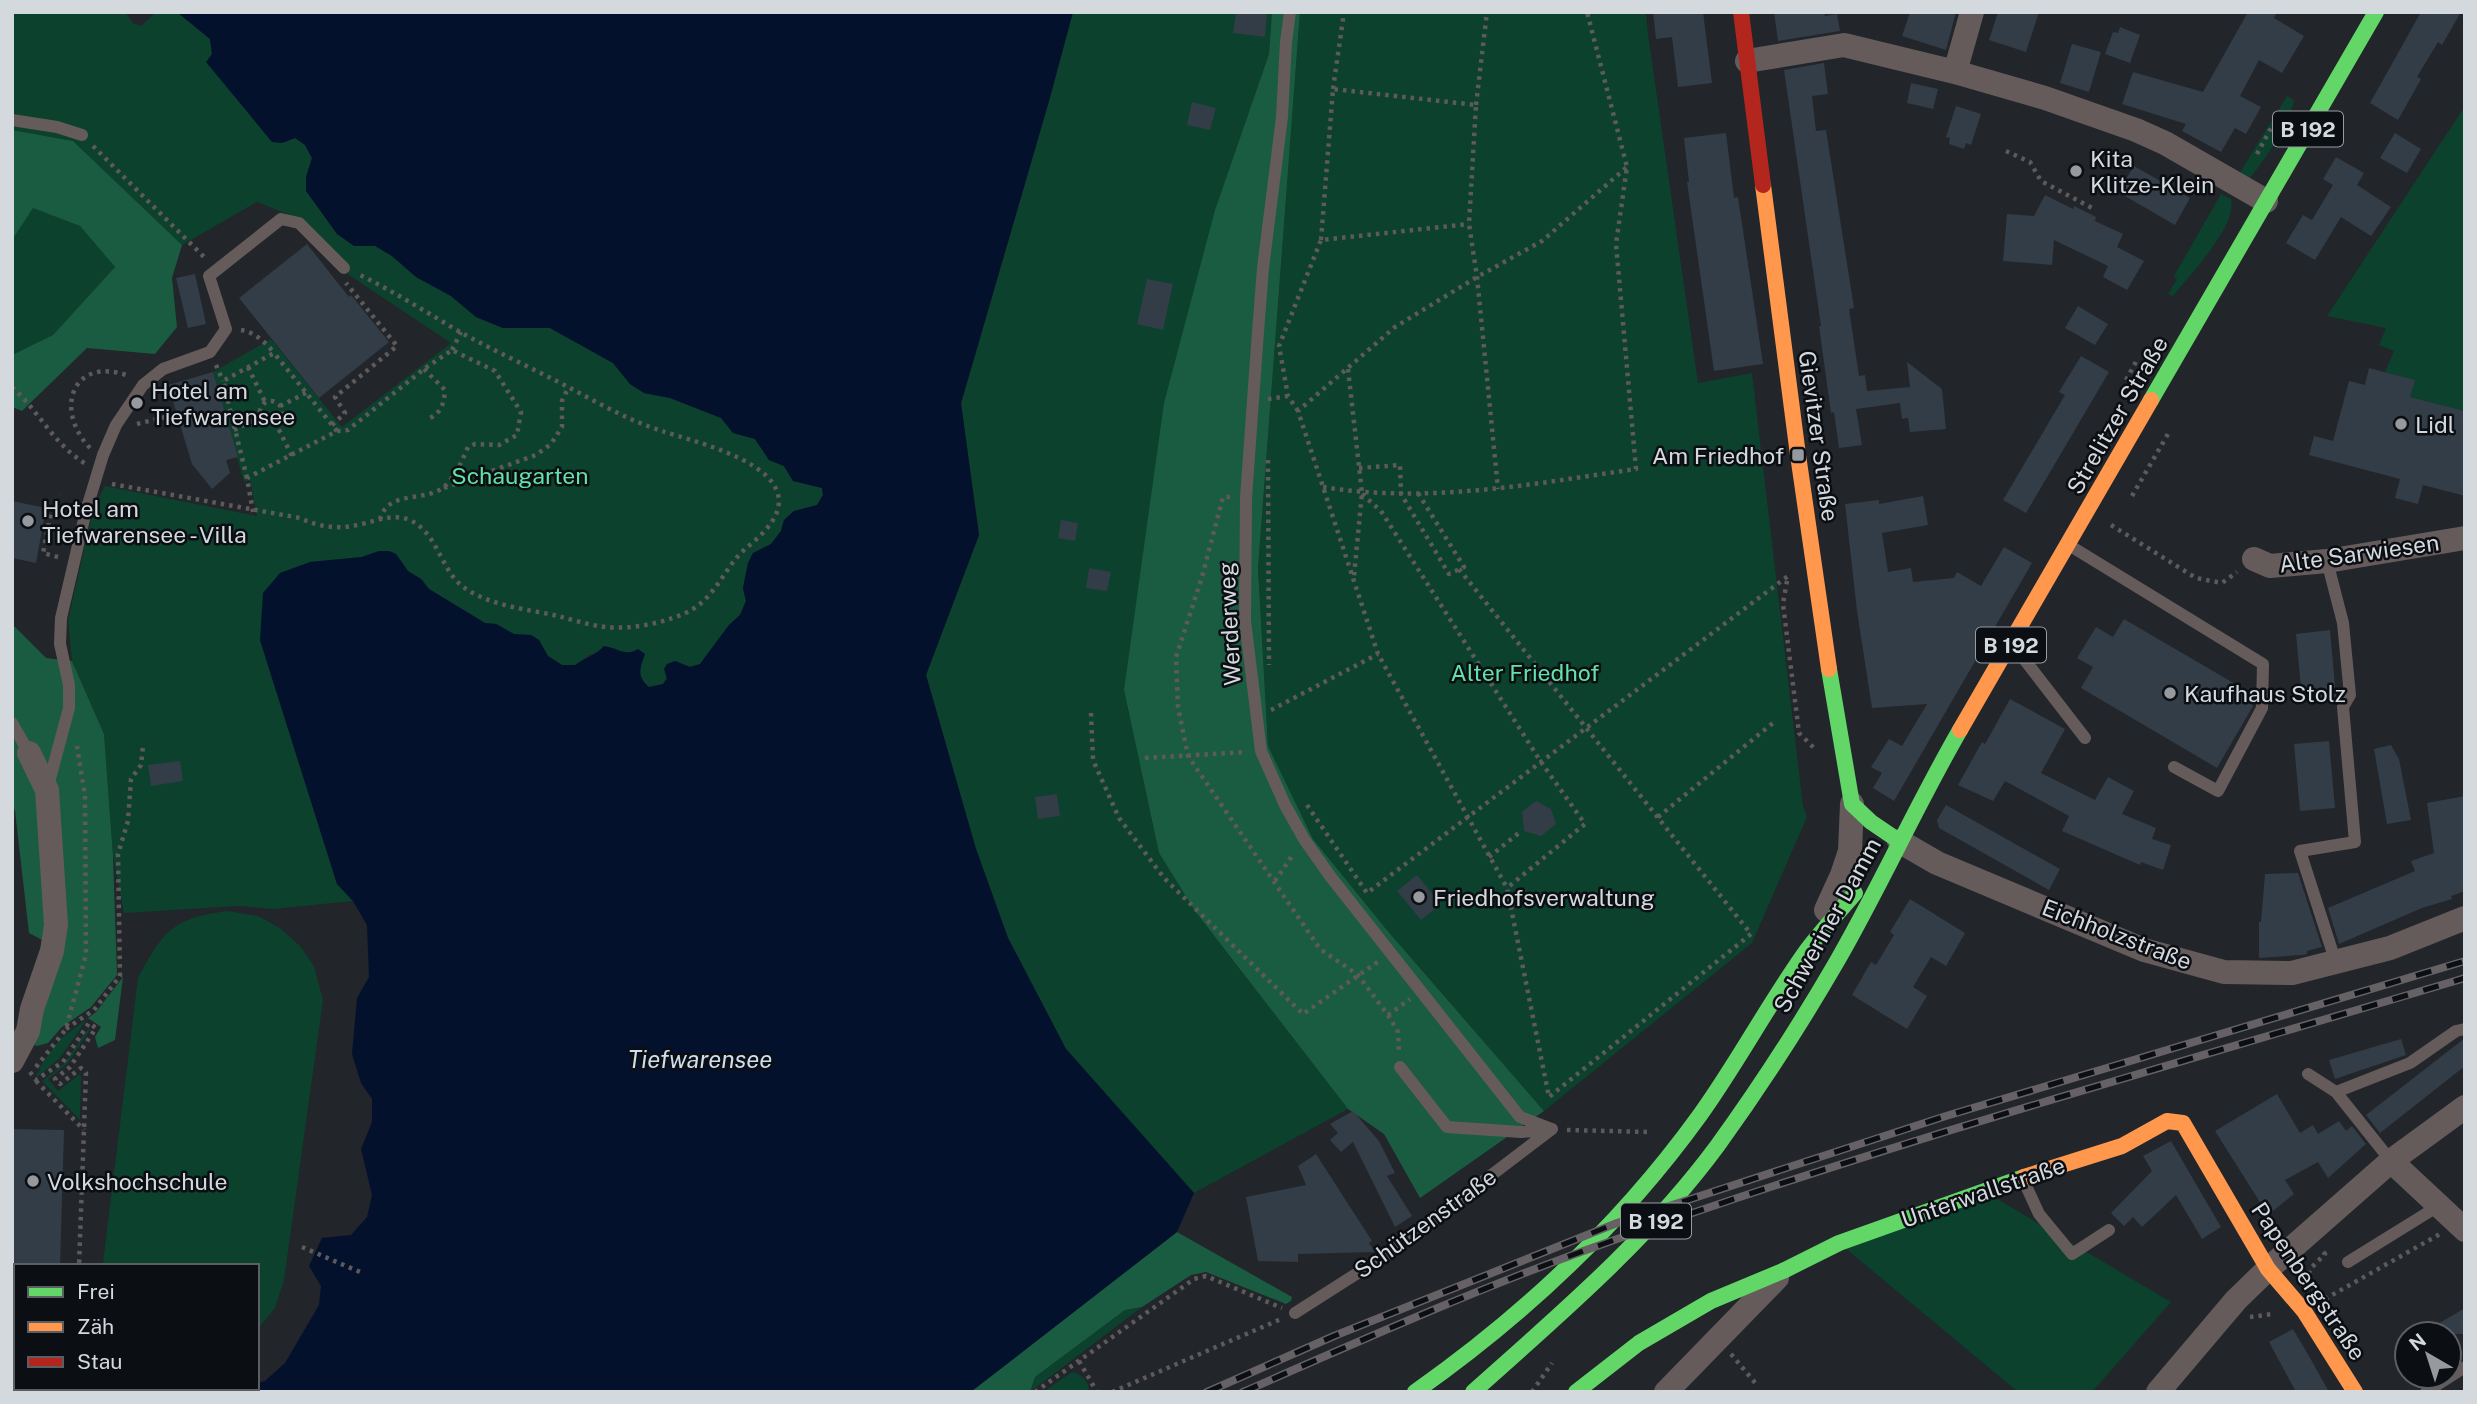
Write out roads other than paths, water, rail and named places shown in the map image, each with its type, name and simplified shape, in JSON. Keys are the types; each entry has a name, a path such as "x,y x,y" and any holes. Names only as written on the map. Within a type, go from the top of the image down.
{"main road":[{"name":"Gievitzer Straße","path":"1741,12 1822,628 1852,804"},
{"name":"Strelitzer Straße","path":"1899,841 1937,770 2376,12"},
{"path":"1852,804 1871,822 1899,841"},
{"name":"Schweriner Damm","path":"1415,1392 1497,1329 1583,1250 1652,1174 1685,1135 1808,950 1899,841"},
{"name":"Schweriner Damm","path":"1473,1392 1588,1289 1653,1224 1717,1146 1818,995 1899,841"},
{"name":"Unterwallstraße","path":"1576,1392 1639,1343 1711,1301 1839,1243 1982,1189 2122,1146 2166,1121 2183,1123"},
{"name":"Papenbergstraße","path":"2183,1123 2268,1269 2304,1311 2355,1392"}],"street":[{"path":"1955,72 1972,12"},
{"path":"1747,61 1844,45 1955,72 2045,98 2136,130 2266,201"},
{"name":"Alte Sarwiesen","path":"2254,559 2270,566 2328,561 2465,538"},
{"path":"21,1067 28,1031 22,1006 52,951 56,925 47,790 29,753"},
{"path":"1808,950 1850,851 1852,804"},
{"name":"Eichholzstraße","path":"1899,841 1937,863 2144,950 2224,972 2292,973 2390,948 2465,918"},
{"path":"2158,1392 2236,1300 2268,1269 2391,1161 2465,1107"},
{"path":"2391,1161 2455,1217"},
{"name":"Unterwallstraße","path":"1666,1392 1784,1270"}],"lane":[{"name":"Werderweg","path":"1290,12 1282,117 1263,268 1246,498 1245,621 1261,751 1285,805 1304,839 1391,953 1520,1117 1552,1129"},
{"path":"12,120 57,127 82,135"},
{"path":"47,790 69,708 69,685 60,644 61,618 86,511 103,455 116,425 144,385 163,369 210,352 226,329 209,276 281,219 299,223 344,268"},
{"path":"2068,545 2263,664 2262,708 2218,791 2174,767"},
{"path":"2328,561 2343,624 2350,695 2343,706 2355,842 2300,851 2336,963"},
{"path":"2009,649 2024,659 2085,738"},
{"path":"12,723 29,753"},
{"path":"2336,1092 2410,1063 2456,1031 2465,1029"},
{"path":"1400,1067 1447,1127 1521,1132 1552,1129"},
{"path":"2308,1074 2336,1092 2391,1161"},
{"name":"Schützenstraße","path":"1295,1314 1389,1253 1552,1129"},
{"path":"2022,1177 2039,1214 2072,1254 2109,1230"},
{"path":"2348,1262 2455,1217"},
{"path":"2426,1392 2465,1367"}],"water":[{"name":"Tiefwarensee","path":"177,12 1073,12 961,403 979,535 926,675 976,849 1008,938 1066,1049 1194,1193 1177,1232 970,1392 244,1392 259,1390 259,1382 265,1381 285,1363 319,1305 321,1286 309,1266 322,1238 351,1235 367,1217 372,1195 361,1149 372,1122 372,1099 361,1083 352,1054 357,998 369,977 367,925 353,901 337,884 260,640 263,593 280,573 310,562 362,557 379,551 389,551 396,554 408,571 421,579 429,589 485,623 496,624 514,634 531,635 539,640 548,656 562,665 575,665 604,646 625,652 638,649 645,654 641,675 649,687 663,684 667,679 664,669 667,664 675,661 690,667 700,664 729,625 740,615 746,601 743,588 753,553 771,544 781,531 784,520 794,511 817,505 823,495 822,488 793,481 784,466 769,460 755,439 733,433 721,418 670,398 644,393 630,384 613,363 550,328 503,328 476,317 451,296 416,277 392,256 375,246 354,246 337,234 306,191 306,177 312,158 305,145 295,138 282,143 272,142 206,62 212,54 210,39"}],"railway":[{"path":"1207,1392 1334,1336 1617,1223 1946,1116 2465,961"},
{"path":"1243,1392 1512,1278 1710,1207 2033,1105 2465,978"}],"place":[{"name":"Kita Klitze-Klein","path":"2076,171"},
{"name":"Hotel am Tiefwarensee","path":"137,403"},
{"name":"Lidl","path":"2401,424"},
{"name":"Am Friedhof","path":"1798,455"},
{"name":"Hotel am Tiefwarensee - Villa","path":"28,521"},
{"name":"Kaufhaus Stolz","path":"2170,693"},
{"name":"Friedhofsverwaltung","path":"1419,897"},
{"name":"Volkshochschule","path":"33,1181"}],"park label":[{"name":"Schaugarten","path":"520,475"},
{"name":"Alter Friedhof","path":"1525,672"}]}
